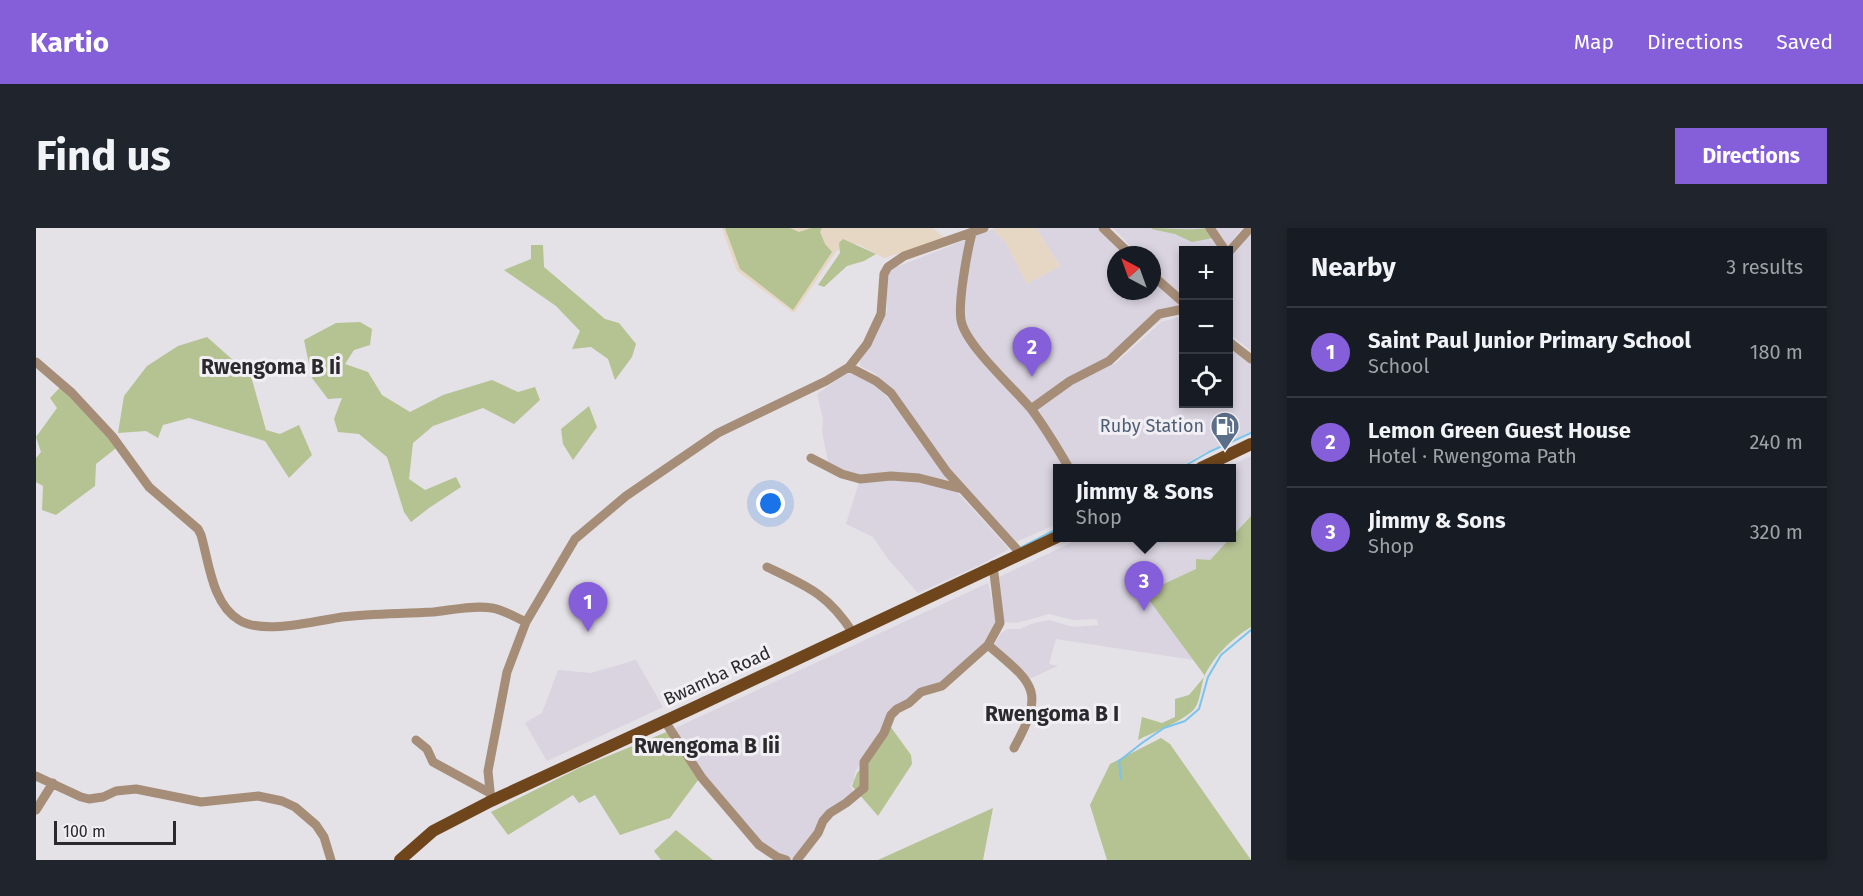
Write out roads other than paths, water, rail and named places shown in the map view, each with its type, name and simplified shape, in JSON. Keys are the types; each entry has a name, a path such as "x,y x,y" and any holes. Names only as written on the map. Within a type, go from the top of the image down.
{"main road":[{"path":"1208,464 1251,444"},
{"name":"Bwamba Road","path":"399,860 432,831 491,797 664,720 1053,539"}],"street":[{"path":"491,797 488,771 507,672 526,622 575,538 626,496 718,433 826,381 849,367 867,344 881,314 884,274 888,267 904,256 984,228"},
{"path":"1102,228 1121,246"},
{"path":"1210,228 1223,246"},
{"path":"1233,246 1250,228"},
{"path":"972,233 963,286 961,321 977,349 1031,410 1067,464"},
{"path":"1161,283 1181,300"},
{"path":"1031,410 1070,381 1109,361 1160,314 1179,310"},
{"path":"1233,344 1251,359"},
{"path":"36,362 72,393 112,436 149,487 198,529 216,591 223,604 239,621 250,625 279,626 370,614 477,608 498,610 526,622"},
{"path":"849,367 876,381 891,393 941,464 1021,554"},
{"path":"811,458 842,474 860,478 891,476 919,478 962,489"},
{"path":"797,860 830,813 864,788 864,762 884,733 891,715 921,692 942,686 988,645 999,623 993,566"},
{"path":"767,567 819,593 838,611 853,633"},
{"path":"988,645 1015,668 1032,690 1033,703 1029,718 1014,747"},
{"path":"664,720 702,778 759,845 786,860"},
{"path":"416,740 427,749 433,762 491,797"},
{"path":"36,776 89,799 103,797 116,791 136,789 201,802 258,796 282,801 295,807 316,825 324,837 331,860"},
{"path":"36,810 53,783"}],"waterway":[{"path":"1188,464 1251,433"},
{"path":"1020,548 1053,531"},
{"path":"1121,779 1119,761 1164,728 1185,721 1199,709 1208,677 1221,655 1251,630"}],"place":[{"name":"Lemon Green Guest House","path":"1032,377"},
{"name":"Ruby Station","path":"1225,452"},
{"name":"Jimmy & Sons","path":"1144,611"},
{"name":"Saint Paul Junior Primary School","path":"588,632"}],"district":[{"name":"Rwengoma B Ii","path":"271,367"},
{"name":"Rwengoma B I","path":"1052,714"},
{"name":"Rwengoma B Iii","path":"707,746"}]}
